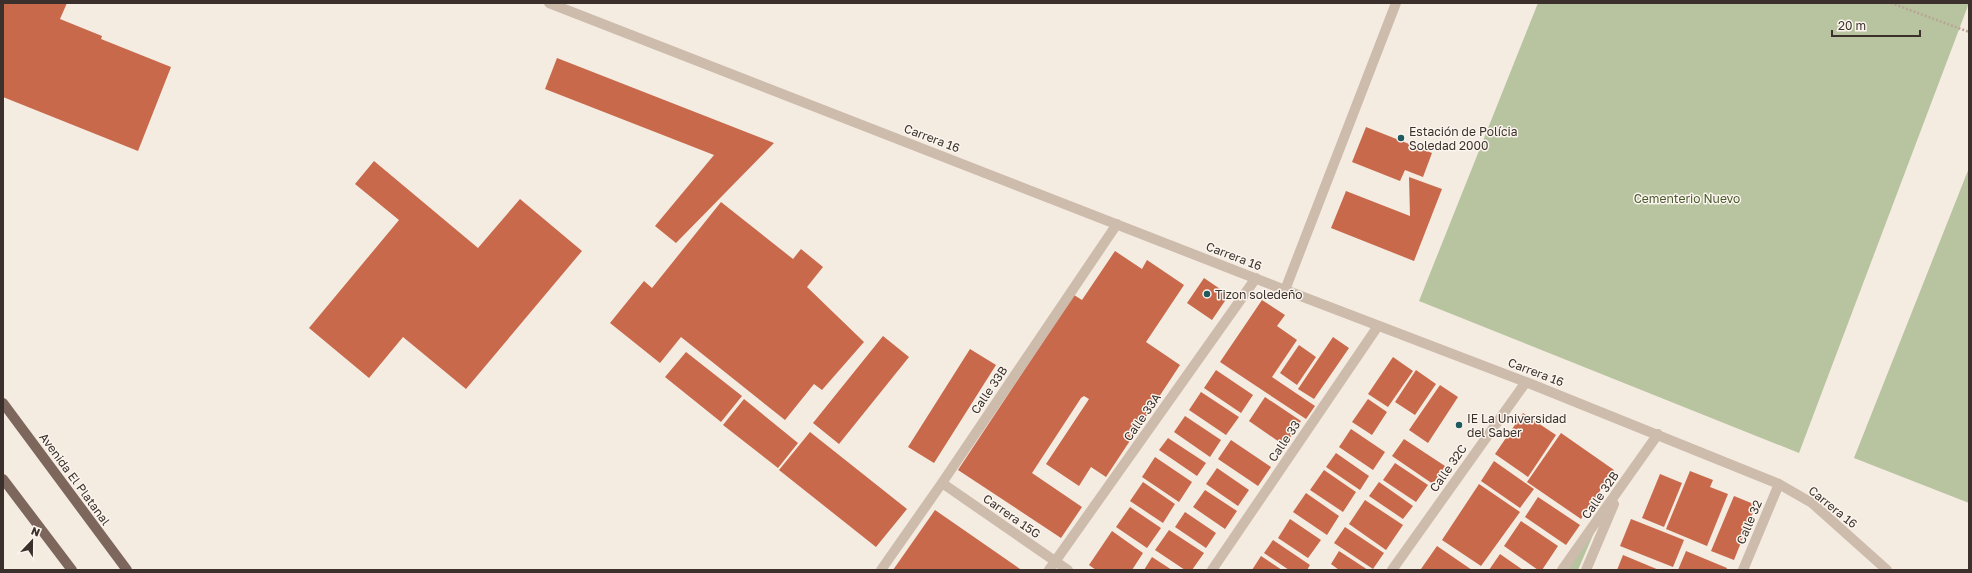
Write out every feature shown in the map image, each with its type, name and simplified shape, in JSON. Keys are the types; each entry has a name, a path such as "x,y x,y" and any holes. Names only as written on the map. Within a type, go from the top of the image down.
{"main road":[{"name":"Avenida El Platanal","path":"3,403 127,570"},
{"path":"3,479 72,570"}],"street":[{"name":"Carrera 16","path":"549,3 1284,290 1526,382 1779,484 1812,504 1887,570"},
{"path":"1284,290 1396,3"},
{"name":"Calle 33B","path":"881,570 942,483 1117,224"},
{"name":"Calle 33A","path":"1049,570 1256,278"},
{"name":"Calle 33","path":"1212,570 1378,326"},
{"name":"Calle 32C","path":"1392,570 1526,382"},
{"name":"Calle 32B","path":"1562,570 1658,434"},
{"name":"Carrera 15G","path":"942,483 1068,570"},
{"name":"Calle 32","path":"1743,570 1779,484"},
{"path":"1586,570 1622,485"}],"path":[{"path":"1891,3 1969,32"}],"green space":[{"name":"Cementerio Nuevo","path":"1538,3 1969,3 1799,453 1419,301"},
{"path":"1969,168 1969,503 1854,458"},
{"path":"1599,521 1578,570 1566,570"}],"building":[{"path":"3,3 67,3 60,19 102,36 101,39 171,67 138,151 3,97"},
{"path":"557,58 774,143 676,243 655,226 714,155 545,89"},
{"path":"1366,127 1432,153 1423,177 1405,170 1400,181 1352,162"},
{"path":"374,161 478,248 520,199 582,251 466,389 403,337 369,378 309,328 399,220 355,184"},
{"path":"1409,177 1442,189 1414,261 1331,228 1346,191 1410,216"},
{"path":"721,202 793,259 801,249 823,267 807,287 864,342 822,390 814,384 785,420 681,337 660,363 610,323 644,281 652,288"},
{"path":"1115,251 1142,269 1147,260 1184,285 1146,342 1180,365 1106,477 1091,467 1079,486 1046,464 1089,399 1084,396 1081,398 1032,473 1082,507 1061,538 958,470 1074,295 1082,300"},
{"path":"1204,278 1229,295 1212,320 1187,303"},
{"path":"1262,300 1285,315 1277,326 1297,340 1272,377 1315,406 1306,419 1220,362"},
{"path":"883,336 909,357 839,444 813,423"},
{"path":"1333,337 1349,348 1314,399 1298,389"},
{"path":"1299,345 1316,357 1297,385 1280,373"},
{"path":"970,349 996,365 934,463 908,447"},
{"path":"686,352 742,396 721,422 665,377"},
{"path":"1393,357 1413,371 1388,407 1368,394"},
{"path":"1216,370 1253,395 1241,413 1204,388"},
{"path":"1416,370 1436,384 1415,415 1395,402"},
{"path":"1440,385 1458,397 1428,443 1409,430"},
{"path":"1201,392 1239,417 1226,435 1189,410"},
{"path":"1265,397 1301,421 1285,446 1249,421"},
{"path":"744,399 798,443 778,468 723,425"},
{"path":"1368,399 1387,412 1372,435 1352,422"},
{"path":"1523,413 1556,435 1528,477 1495,454"},
{"path":"1185,416 1221,440 1210,457 1174,432"},
{"path":"1351,429 1385,452 1373,470 1339,447"},
{"path":"810,432 907,509 876,547 779,470"},
{"path":"1561,433 1614,470 1581,519 1527,482"},
{"path":"1168,438 1206,463 1197,476 1159,450"},
{"path":"1404,439 1445,466 1433,484 1392,456"},
{"path":"1231,440 1271,467 1258,486 1218,459"},
{"path":"1336,453 1369,476 1360,490 1326,467"},
{"path":"1155,457 1192,482 1179,502 1142,477"},
{"path":"1494,461 1534,489 1520,508 1481,481"},
{"path":"1395,463 1428,485 1416,502 1383,480"},
{"path":"1217,468 1249,490 1238,506 1206,484"},
{"path":"1324,470 1356,492 1343,512 1310,490"},
{"path":"1690,471 1713,480 1710,487 1728,494 1707,546 1666,529"},
{"path":"1660,474 1682,483 1664,527 1642,518"},
{"path":"1143,482 1175,504 1163,523 1130,501"},
{"path":"1379,482 1413,506 1403,519 1369,496"},
{"path":"1479,484 1520,512 1481,566 1442,540"},
{"path":"1205,490 1237,511 1225,529 1193,507"},
{"path":"1306,493 1339,516 1327,535 1293,512"},
{"path":"1734,496 1756,505 1734,560 1711,551"},
{"path":"1538,497 1580,525 1566,545 1525,517"},
{"path":"1365,500 1403,525 1386,550 1349,524"},
{"path":"1130,507 1161,528 1147,548 1116,527"},
{"path":"935,510 1020,569 1020,570 893,570"},
{"path":"1185,512 1216,533 1206,548 1175,527"},
{"path":"1290,519 1321,540 1308,558 1278,538"},
{"path":"1631,519 1684,540 1673,567 1620,546"},
{"path":"1521,521 1558,546 1542,570 1538,570 1504,546"},
{"path":"1345,527 1384,553 1373,569 1334,543"},
{"path":"1169,530 1204,553 1192,570 1185,570 1155,550"},
{"path":"1112,531 1143,553 1132,570 1096,570 1089,565"},
{"path":"1273,540 1310,565 1307,570 1289,570 1264,553"},
{"path":"1437,546 1472,570 1421,569"},
{"path":"1339,551 1368,570 1339,570 1331,564"},
{"path":"1686,551 1727,568 1726,570 1678,570"},
{"path":"1500,554 1523,570 1489,570"},
{"path":"1623,555 1659,570 1617,570"},
{"path":"1261,556 1282,570 1252,570"},
{"path":"1152,557 1172,570 1144,570"}],"place":[{"name":"Estación de Polícia Soledad 2000","path":"1401,138"},
{"name":"Tizon soledeño","path":"1207,294"},
{"name":"IE La Universidad del Saber","path":"1459,425"}]}
